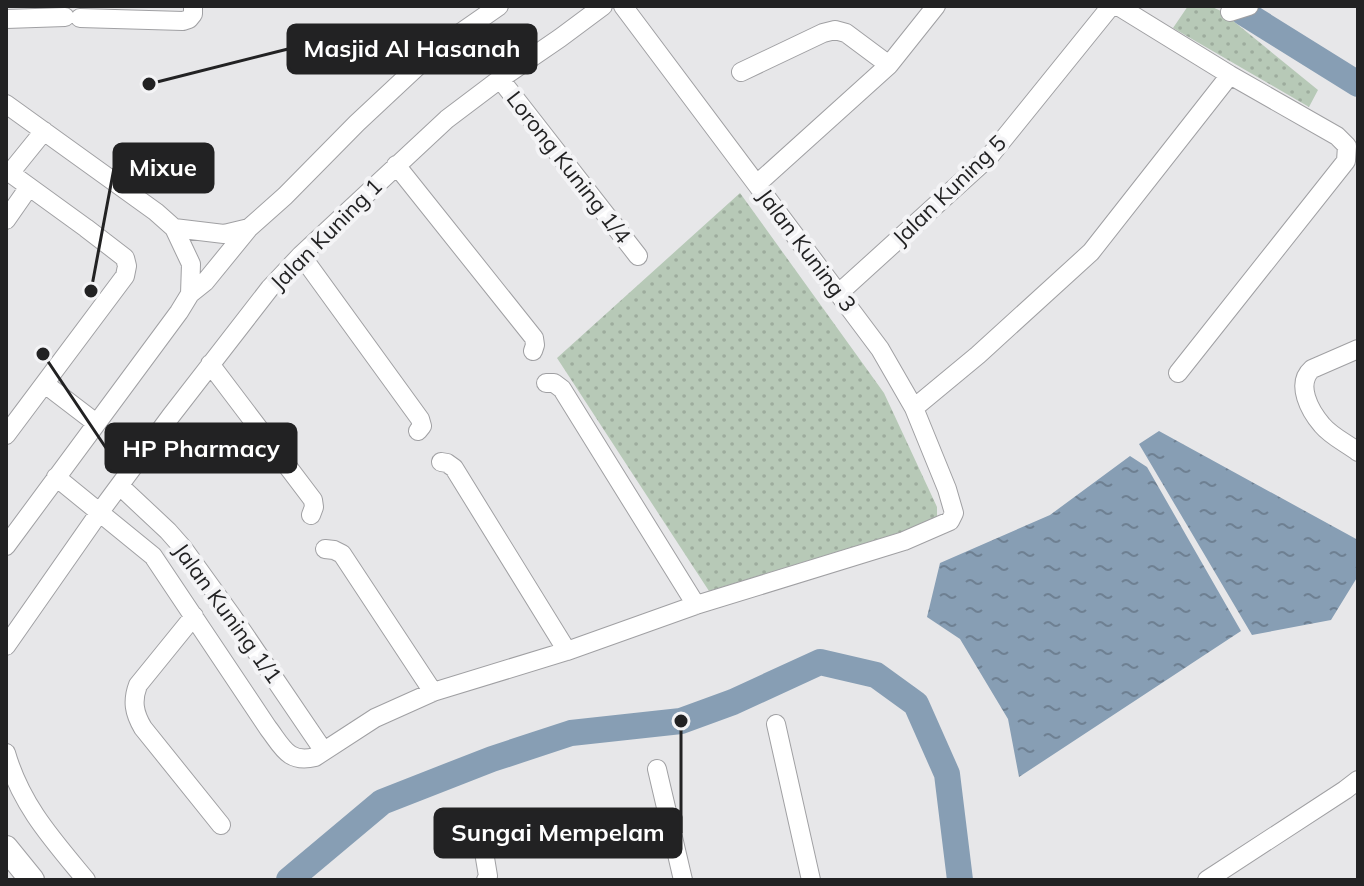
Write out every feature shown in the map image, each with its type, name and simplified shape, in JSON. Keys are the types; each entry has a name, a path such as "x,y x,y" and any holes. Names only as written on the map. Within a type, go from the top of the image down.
{"main road":[{"path":"6,848 32,880"}],"street":[{"path":"6,19 183,21 193,14 193,6"},
{"path":"6,546 190,294 205,282 249,228 433,52 499,6"},
{"name":"Jalan Kuning 1","path":"6,646 99,513 270,288 301,255 447,119 603,6"},
{"name":"Jalan Kuning 3","path":"623,6 880,349 914,408 954,513 950,521 904,541 696,605"},
{"path":"757,184 889,65 936,6"},
{"name":"Jalan Kuning 5","path":"839,293 989,157 1111,6"},
{"path":"1118,6 1337,136 1347,146 1346,161 1178,373"},
{"path":"1230,12 1249,6"},
{"path":"741,72 835,30 846,33 889,65"},
{"path":"914,408 978,355 1091,252 1230,75"},
{"name":"Lorong Kuning 1/4","path":"500,79 638,256"},
{"path":"6,104 174,228 191,264 190,294"},
{"path":"6,435 125,276 127,266 125,258 8,172 44,131"},
{"path":"396,165 534,338 533,351"},
{"path":"6,220 29,187"},
{"path":"174,228 224,234 249,228"},
{"path":"301,255 420,419 422,426 418,431"},
{"path":"1358,349 1312,369 1303,386 1322,426 1358,452"},
{"path":"210,364 312,507"},
{"path":"56,477 153,556 288,755 309,759 375,718 433,692 567,651 696,605 562,389 554,383 546,383"},
{"path":"45,384 96,423"},
{"path":"441,462 454,468 567,651"},
{"name":"Jalan Kuning 1/1","path":"120,486 183,548 323,750"},
{"path":"325,549 342,554 433,692"},
{"path":"194,616 138,685 134,706 143,728 221,825"},
{"path":"776,724 811,880"},
{"path":"6,753 15,782 29,808 86,880"},
{"path":"657,769 683,880"},
{"path":"1207,880 1358,780"},
{"path":"486,880 483,846 488,842 576,819"}],"green space":[{"path":"1188,6 1210,6 1221,11 1318,90 1309,107 1173,28"},
{"path":"740,193 884,393 937,507 937,521 709,591 557,358"}],"water":[{"path":"1159,431 1358,540 1358,576 1331,620 1252,635 1139,444"},
{"path":"1130,456 1147,467 1241,631 1019,777 1008,719 960,639 927,617 940,563 1050,515"}],"waterway":[{"path":"1244,13 1358,84"},
{"path":"289,880 382,802 492,759 571,733 681,721 733,702 820,662 876,675 916,704 947,774 960,880"}],"place":[{"name":"Masjid Al Hasanah","path":"149,84"},
{"name":"Mixue","path":"91,291"},
{"name":"HP Pharmacy","path":"43,354"},
{"name":"Sungai Mempelam","path":"681,721"}]}
